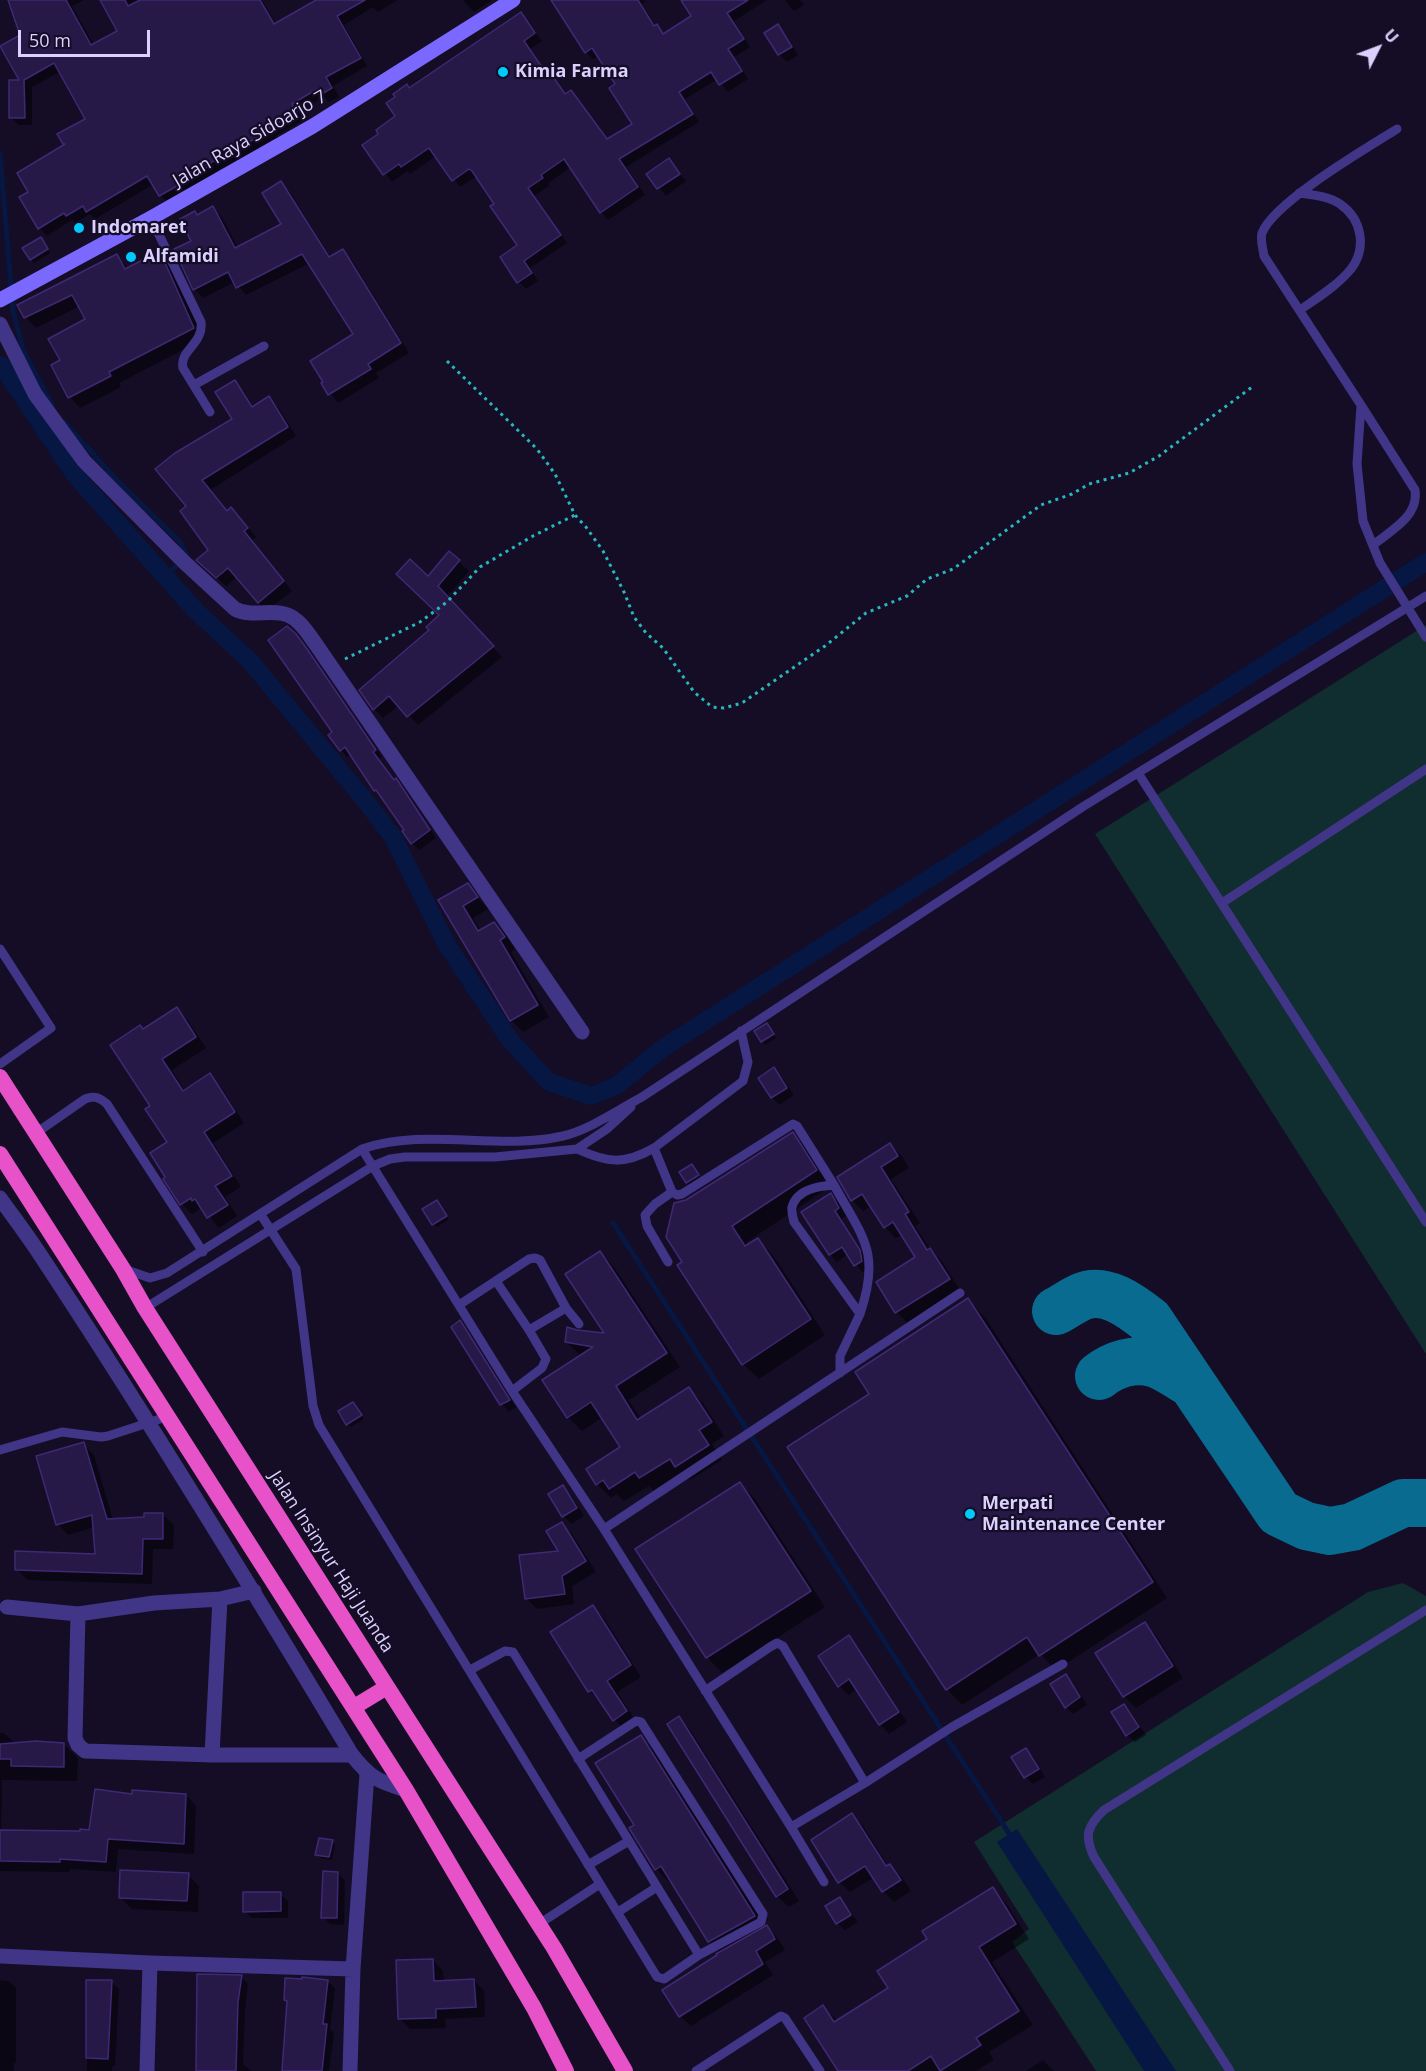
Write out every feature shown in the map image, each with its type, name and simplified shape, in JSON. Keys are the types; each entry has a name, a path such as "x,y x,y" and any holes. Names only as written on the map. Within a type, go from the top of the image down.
{"highway":[{"name":"Jalan Insinyur Haji Juanda","path":"0,1077 538,1924 588,2004 625,2071"},
{"path":"0,1154 406,1790 534,2008 566,2071"},
{"path":"354,1707 387,1687"}],"main road":[{"name":"Jalan Raya Sidoarjo 7","path":"1,299 151,218 313,126 513,0"}],"street":[{"path":"0,324 34,394 57,427 84,461 180,558 235,609 248,614 287,614 296,620 332,666 582,1032"},
{"path":"0,1198 36,1248 254,1591 352,1755 367,1774 380,1782 406,1790"},
{"path":"7,1606 78,1614 154,1603 220,1599 254,1591"},
{"path":"212,1755 220,1599"},
{"path":"78,1614 75,1738 81,1748 89,1752 352,1755"},
{"path":"350,2071 353,1969 367,1774"},
{"path":"0,1956 353,1969"},
{"path":"147,2071 150,1963"}],"lane":[{"path":"1373,545 1413,510 1417,502 1415,490 1264,256 1261,235 1268,223 1299,193 1397,129"},
{"path":"1299,193 1322,196 1340,204 1354,218 1361,236 1359,253 1351,268 1336,283 1300,310"},
{"path":"151,218 201,322 201,336 183,358 182,363 210,412"},
{"path":"194,385 264,346"},
{"path":"1361,405 1357,464 1362,521 1380,563 1426,637"},
{"path":"123,1269 150,1278 167,1273 362,1149 379,1143 405,1140 522,1141 563,1136 578,1131 642,1097 1074,813 1426,596"},
{"path":"1222,903 1426,769"},
{"path":"1138,773 1426,1222"},
{"path":"0,949 51,1028 0,1064"},
{"path":"577,1149 601,1160 612,1160 639,1156 654,1148 743,1081 748,1062 741,1031"},
{"path":"36,1133 85,1099 92,1096 100,1098 107,1104 203,1251"},
{"path":"145,1308 373,1166 405,1156 495,1157 577,1149 607,1129 642,1097"},
{"path":"654,1148 672,1192 677,1195 794,1124 797,1126 850,1212 869,1254 868,1290 860,1314 840,1356 840,1373"},
{"path":"362,1149 513,1390 604,1529 824,1882"},
{"path":"834,1185 816,1186 797,1199 792,1208 794,1222 860,1314"},
{"path":"668,1262 647,1226 645,1215 655,1204 672,1192"},
{"path":"261,1215 296,1269 313,1406 318,1425 657,1977 664,1980 699,1955 761,1922 763,1914 641,1722 636,1721 578,1760"},
{"path":"459,1305 528,1259 535,1258 540,1260 566,1308 579,1324"},
{"path":"496,1281 546,1359 542,1368 513,1390"},
{"path":"604,1529 960,1293"},
{"path":"529,1330 566,1308"},
{"path":"0,1450 62,1432 108,1436 169,1416"},
{"path":"1230,2071 1094,1857 1088,1845 1088,1831 1093,1820 1104,1810 1426,1610"},
{"path":"705,1691 770,1647 777,1643 783,1646 865,1783"},
{"path":"470,1670 505,1651 513,1652 699,1955"},
{"path":"791,1827 952,1727 1063,1664"},
{"path":"588,1865 629,1841"},
{"path":"538,1924 600,1884"},
{"path":"618,1912 657,1887"},
{"path":"696,2071 781,2016 785,2018 820,2071"}],"path":[{"path":"447,361 537,449 555,474 575,515 603,550 634,617 646,633 663,648 694,692 712,707 724,708 742,703 825,646 866,613 907,596 927,579 953,569 1041,505 1072,494 1089,484 1129,473 1159,456 1252,387"},
{"path":"332,666 420,622 447,602 480,567 575,515"}],"green space":[{"path":"1426,625 1426,1354 1095,834"},
{"path":"1403,1583 1426,1596 1426,2071 1096,2071 1012,1942 1029,1929 974,1842 1368,1592"}],"water":[{"path":"1017,1829 1176,2071 1144,2071 997,1842"}],"building":[{"path":"8,0 66,0 91,45 117,31 100,0 125,0 128,6 140,0 260,0 274,24 316,0 365,0 337,16 361,58 326,77 332,88 320,95 317,89 292,104 297,112 269,128 271,130 210,163 211,165 198,172 199,174 159,196 147,176 86,212 83,206 66,216 64,213 38,229 19,197 28,192 17,173 65,144 57,134 85,119 54,63 24,80 25,118 9,118 9,80 19,80 0,46 20,35"},
{"path":"551,0 638,0 654,26 657,24 663,34 691,16 681,0 748,0 727,13 744,39 728,49 742,71 719,85 711,72 679,92 693,114 619,159 638,187 600,213 564,159 541,175 543,178 528,188 561,235 524,261 532,273 517,283 500,257 517,245 490,206 494,204 472,171 469,169 452,181 429,148 401,167 399,164 383,175 362,145 378,134 376,130 395,116 386,103 395,97 393,94 407,84 409,88 521,12 535,33 524,41 546,73 549,71 565,94 571,90 607,139 632,124 609,88 615,84 592,48 585,53"},
{"path":"778,24 792,47 778,55 764,33"},
{"path":"669,158 680,174 657,189 646,174"},
{"path":"281,181 329,257 343,249 401,343 368,364 371,369 328,395 310,361 353,334 302,254 236,288 228,272 193,290 174,249 191,241 180,219 195,211 197,215 213,206 235,248 281,224 262,193"},
{"path":"41,237 48,249 30,260 22,248"},
{"path":"156,253 158,257 162,256 194,328 109,372 111,376 68,398 51,365 60,360 48,339 85,319 72,295 24,318 17,305 117,254 125,269"},
{"path":"235,380 252,407 269,396 288,427 202,480 227,511 231,507 248,528 244,531 284,581 258,603 228,568 216,578 196,560 208,550 180,511 186,506 155,469 175,453 232,419 215,392"},
{"path":"449,551 460,560 438,586 494,646 407,717 389,696 373,710 359,690 429,630 426,627 439,615 396,574 410,559 428,576"},
{"path":"287,626 307,649 376,750 373,752 394,780 396,778 430,830 411,844 402,831 404,830 376,790 374,791 345,747 340,751 328,735 332,732 268,640"},
{"path":"468,883 478,897 463,906 478,931 494,922 505,937 500,940 538,1005 510,1021 438,900"},
{"path":"177,1007 196,1037 162,1059 183,1091 210,1073 235,1112 204,1132 232,1176 215,1186 228,1205 207,1218 195,1199 192,1201 191,1198 180,1205 163,1179 165,1177 150,1153 167,1142 145,1109 150,1106 110,1045 140,1025 143,1029"},
{"path":"767,1023 774,1034 761,1042 754,1031"},
{"path":"774,1067 787,1088 771,1098 758,1078"},
{"path":"793,1132 817,1170 732,1226 745,1246 758,1238 811,1319 742,1365 677,1265 682,1262 666,1237 674,1203 686,1200"},
{"path":"890,1143 898,1156 881,1167 909,1212 905,1214 927,1250 930,1248 950,1279 895,1313 876,1282 915,1257 893,1222 884,1228 862,1194 851,1201 837,1177"},
{"path":"692,1164 699,1175 686,1183 679,1172"},
{"path":"831,1193 839,1208 835,1211 860,1250 862,1261 854,1266 842,1247 829,1255 801,1212"},
{"path":"437,1200 447,1216 432,1225 422,1209"},
{"path":"600,1251 667,1353 616,1386 637,1420 689,1387 712,1422 699,1430 709,1445 675,1467 670,1459 639,1478 635,1472 609,1489 603,1480 596,1485 586,1469 620,1447 591,1402 567,1418 542,1380 593,1347 565,1342 567,1327 604,1333 565,1274"},
{"name":"Merpati Maintenance Center","path":"968,1298 1153,1582 1039,1656 1027,1637 946,1690 787,1447 869,1394 855,1372"},
{"path":"460,1320 510,1400 500,1405 451,1327"},
{"path":"353,1402 362,1415 346,1425 338,1411"},
{"path":"84,1442 107,1519 144,1517 144,1513 163,1513 163,1539 143,1539 142,1574 15,1570 15,1551 95,1554 92,1515 56,1525 36,1456"},
{"path":"740,1482 811,1591 706,1658 635,1549"},
{"path":"563,1485 577,1508 562,1517 548,1494"},
{"path":"562,1522 586,1561 562,1576 565,1594 525,1599 519,1555 558,1551 546,1531"},
{"path":"593,1605 631,1665 607,1681 627,1711 613,1721 592,1690 588,1692 550,1632"},
{"path":"1145,1622 1173,1666 1123,1697 1095,1653"},
{"path":"849,1635 899,1712 879,1725 849,1679 838,1687 818,1656"},
{"path":"1066,1674 1080,1697 1065,1708 1050,1684"},
{"path":"1124,1704 1139,1727 1126,1736 1111,1712"},
{"path":"679,1716 788,1889 776,1897 667,1724"},
{"path":"641,1735 755,1916 708,1942 661,1866 655,1870 629,1828 634,1825 595,1763"},
{"path":"36,1741 64,1743 64,1767 11,1766 11,1759 0,1759 0,1744"},
{"path":"1026,1748 1039,1769 1024,1778 1011,1757"},
{"path":"95,1789 132,1794 132,1790 186,1794 184,1844 108,1839 106,1862 60,1859 60,1862 0,1861 0,1830 89,1830"},
{"path":"852,1813 886,1866 890,1864 901,1880 882,1892 865,1866 838,1883 811,1840"},
{"path":"319,1838 333,1840 329,1857 315,1855"},
{"path":"120,1870 189,1873 187,1901 119,1898"},
{"path":"323,1871 338,1872 337,1918 321,1918"},
{"path":"993,1887 1016,1924 979,1947 1019,2011 976,2038 981,2045 940,2071 931,2056 908,2071 838,2071 804,2018 823,2005 834,2022 888,1988 877,1971 927,1939 922,1931"},
{"path":"243,1892 281,1892 281,1911 243,1912"},
{"path":"840,1897 851,1915 836,1924 825,1906"},
{"path":"767,1925 775,1939 756,1951 763,1964 679,2017 662,1990 716,1954"},
{"path":"433,1959 434,1981 474,1979 476,2007 436,2009 436,2018 398,2019 396,1960"},
{"path":"197,1974 242,1975 238,2002 236,2071 196,2071"},
{"path":"302,1977 328,1980 323,2024 327,2024 322,2071 282,2071 287,2001 284,2000 285,1978 302,1979"},
{"path":"86,1980 112,1980 108,2059 86,2058"}],"waterway":[{"path":"0,154 13,311 23,350 53,407"},
{"path":"0,365 75,475 195,610 250,661 393,837 447,945 510,1040 549,1082 591,1096 616,1086 663,1048 1426,562"},
{"path":"64,422 115,478 180,542 186,555 166,577"},
{"path":"613,1223 1012,1838"}],"taxiway":[{"path":"1056,1311 1081,1297 1099,1294 1117,1299 1149,1320 1279,1513 1306,1526 1330,1531 1352,1527 1403,1503 1426,1503"},
{"path":"1099,1376 1124,1363 1139,1361 1163,1367 1192,1384"}],"place":[{"name":"Kimia Farma","path":"503,72"},
{"name":"Indomaret","path":"79,228"},
{"name":"Alfamidi","path":"131,257"},
{"name":"Merpati Maintenance Center","path":"970,1514"}]}
